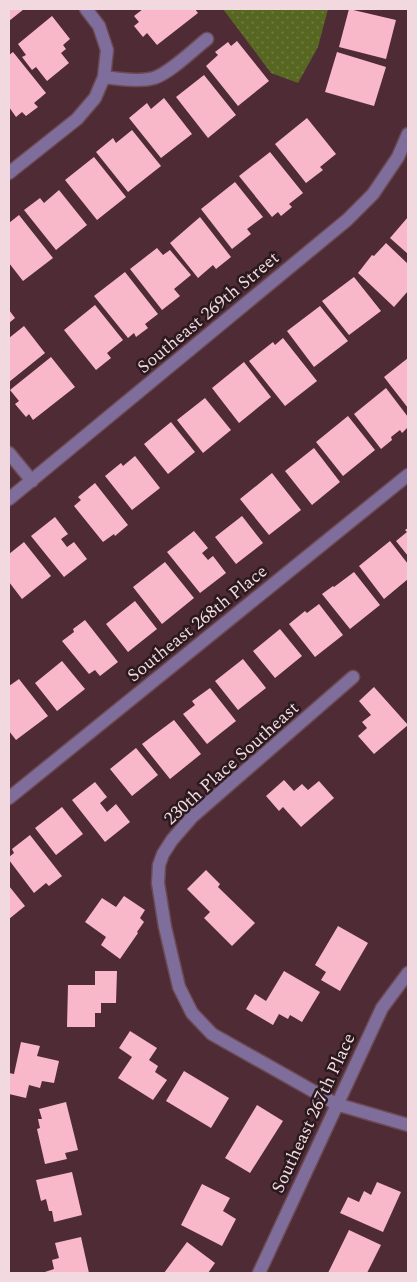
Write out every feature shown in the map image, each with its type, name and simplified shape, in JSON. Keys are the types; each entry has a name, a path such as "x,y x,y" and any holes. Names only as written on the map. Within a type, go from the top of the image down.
{"street":[{"path":"9,173 77,119 96,98 104,77 108,50 99,26 86,9"},
{"path":"104,77 153,78 163,74 207,39"},
{"name":"Southeast 269th Street","path":"9,499 347,220 373,194 398,157 408,134"},
{"path":"9,453 32,481"},
{"name":"Southeast 268th Place","path":"9,798 408,475"},
{"name":"230th Place Southeast","path":"353,677 192,817 172,840 163,854 159,865 158,883 165,927 179,987 192,1013 212,1034 336,1104 408,1125"},
{"name":"Southeast 267th Place","path":"259,1273 382,1008 408,973"}],"green space":[{"path":"223,9 328,9 318,47 298,83 271,73"}],"building":[{"path":"9,9 24,9 9,21"},
{"path":"143,9 195,9 198,13 157,45 147,33 143,37 134,26 139,22 134,16"},
{"path":"349,9 396,20 386,59 339,47"},
{"path":"52,16 70,39 63,45 66,49 61,53 69,63 47,81 36,67 32,70 22,57 26,55 18,44"},
{"path":"237,41 269,81 238,106 206,66 218,55 215,52 228,42 231,46"},
{"path":"13,52 46,93 34,103 38,107 26,116 22,112 16,117 9,107 9,55"},
{"path":"337,52 386,67 374,106 325,92"},
{"path":"204,75 236,115 208,138 176,97"},
{"path":"164,98 192,134 161,158 129,118 147,103 151,109"},
{"path":"307,118 336,154 320,167 323,170 306,183 275,144"},
{"path":"132,130 161,166 128,192 96,152 113,138 116,143"},
{"path":"270,152 303,193 289,204 292,207 281,216 278,212 272,217 239,176"},
{"path":"94,157 126,197 97,220 65,180"},
{"path":"235,182 263,217 247,229 251,234 232,249 201,209"},
{"path":"59,190 87,225 56,250 24,210 40,198 44,203"},
{"path":"19,215 53,258 23,281 9,263 9,223"},
{"path":"200,217 231,257 216,269 213,265 198,278 170,243"},
{"path":"408,217 408,254 390,238"},
{"path":"386,243 408,264 408,291 394,307 358,273 372,255 374,256"},
{"path":"157,248 163,255 170,250 191,275 174,289 180,296 162,310 130,269"},
{"path":"125,272 158,314 145,324 148,328 136,337 134,333 128,338 94,296"},
{"path":"354,277 381,311 349,335 322,301"},
{"path":"95,305 123,340 107,353 111,358 96,370 64,330"},
{"path":"320,306 348,341 314,367 287,331"},
{"path":"9,310 15,318 9,323"},
{"path":"24,326 45,353 9,382 9,338"},
{"path":"283,338 317,381 285,406 249,361 273,342 275,345"},
{"path":"51,357 75,387 33,420 29,414 26,417 15,404 19,401 10,390"},
{"path":"408,358 408,408 384,377"},
{"path":"244,362 271,397 239,423 212,388"},
{"path":"386,388 408,417 408,427 402,433 400,430 391,437 392,440 381,449 354,414"},
{"path":"205,398 231,430 203,453 177,420"},
{"path":"348,416 375,450 343,476 316,442"},
{"path":"171,422 195,452 168,474 144,444"},
{"path":"314,448 340,482 312,505 285,471"},
{"path":"135,456 160,488 132,510 105,476 121,463 123,466"},
{"path":"272,473 301,510 269,535 240,499"},
{"path":"95,483 128,525 115,536 114,534 103,542 74,506 81,500 78,497"},
{"path":"242,516 263,543 236,564 215,537"},
{"path":"55,517 68,534 61,539 67,547 74,542 87,559 64,577 31,536"},
{"path":"408,528 408,556 396,541 407,532 405,530"},
{"path":"194,531 208,548 202,553 208,560 213,556 226,573 200,593 167,552"},
{"path":"390,541 408,564 408,579 384,599 359,566"},
{"path":"24,542 51,576 22,599 9,582 9,554"},
{"path":"165,562 194,598 162,624 133,587"},
{"path":"354,572 380,605 350,629 322,594"},
{"path":"135,601 157,629 128,652 106,624"},
{"path":"319,604 343,635 315,657 289,624 305,611 307,613"},
{"path":"85,620 118,662 100,676 95,670 89,674 62,641"},
{"path":"280,629 302,656 275,678 253,651"},
{"path":"243,659 266,688 238,710 215,681"},
{"path":"62,661 85,689 57,711 35,683"},
{"path":"19,679 48,716 16,740 9,731 9,686"},
{"path":"374,687 408,725 374,754 358,736 367,728 362,722 371,715 359,701"},
{"path":"210,688 236,721 207,744 183,714 195,705 192,701"},
{"path":"174,720 201,754 170,779 142,744"},
{"path":"136,748 158,775 132,796 110,769"},
{"path":"284,780 294,791 302,784 308,790 319,781 334,798 301,827 283,807 279,811 266,796"},
{"path":"95,782 107,797 100,803 107,812 116,804 130,822 105,842 72,800"},
{"path":"62,807 83,834 56,855 35,828"},
{"path":"30,835 62,876 49,886 46,883 34,893 9,860 9,857 14,853 12,849"},
{"path":"206,870 220,884 218,887 255,923 232,946 204,918 210,912 187,889"},
{"path":"9,886 25,906 9,919"},
{"path":"124,896 145,910 140,918 144,922 120,959 101,945 106,937 85,922 102,898 116,907"},
{"path":"338,926 368,943 340,991 321,980 326,972 315,965"},
{"path":"95,971 117,971 116,1003 101,1003 101,1013 95,1013 95,1027 67,1027 68,985 95,985"},
{"path":"284,971 320,992 302,1022 290,1015 288,1019 279,1014 273,1025 246,1009 255,994 266,1001"},
{"path":"130,1031 157,1048 149,1060 158,1066 155,1072 167,1080 153,1100 118,1078 132,1057 119,1048"},
{"path":"21,1042 40,1046 37,1056 59,1061 54,1083 42,1081 40,1088 29,1085 26,1098 9,1094 9,1073 14,1074"},
{"path":"184,1071 229,1098 211,1128 166,1101"},
{"path":"66,1102 78,1150 65,1153 67,1159 45,1164 37,1129 40,1128 38,1119 42,1119 39,1109"},
{"path":"257,1105 283,1121 250,1173 225,1158"},
{"path":"72,1172 82,1215 54,1222 52,1211 49,1211 46,1199 41,1201 36,1180"},
{"path":"377,1182 401,1192 383,1232 340,1213 348,1197 359,1202 364,1191 371,1195"},
{"path":"202,1184 230,1198 223,1211 236,1219 222,1246 181,1225"},
{"path":"349,1230 381,1245 367,1273 328,1273"},
{"path":"81,1237 89,1273 42,1273 54,1269 52,1260 59,1258 55,1243"},
{"path":"187,1242 215,1263 208,1273 164,1273"}]}
